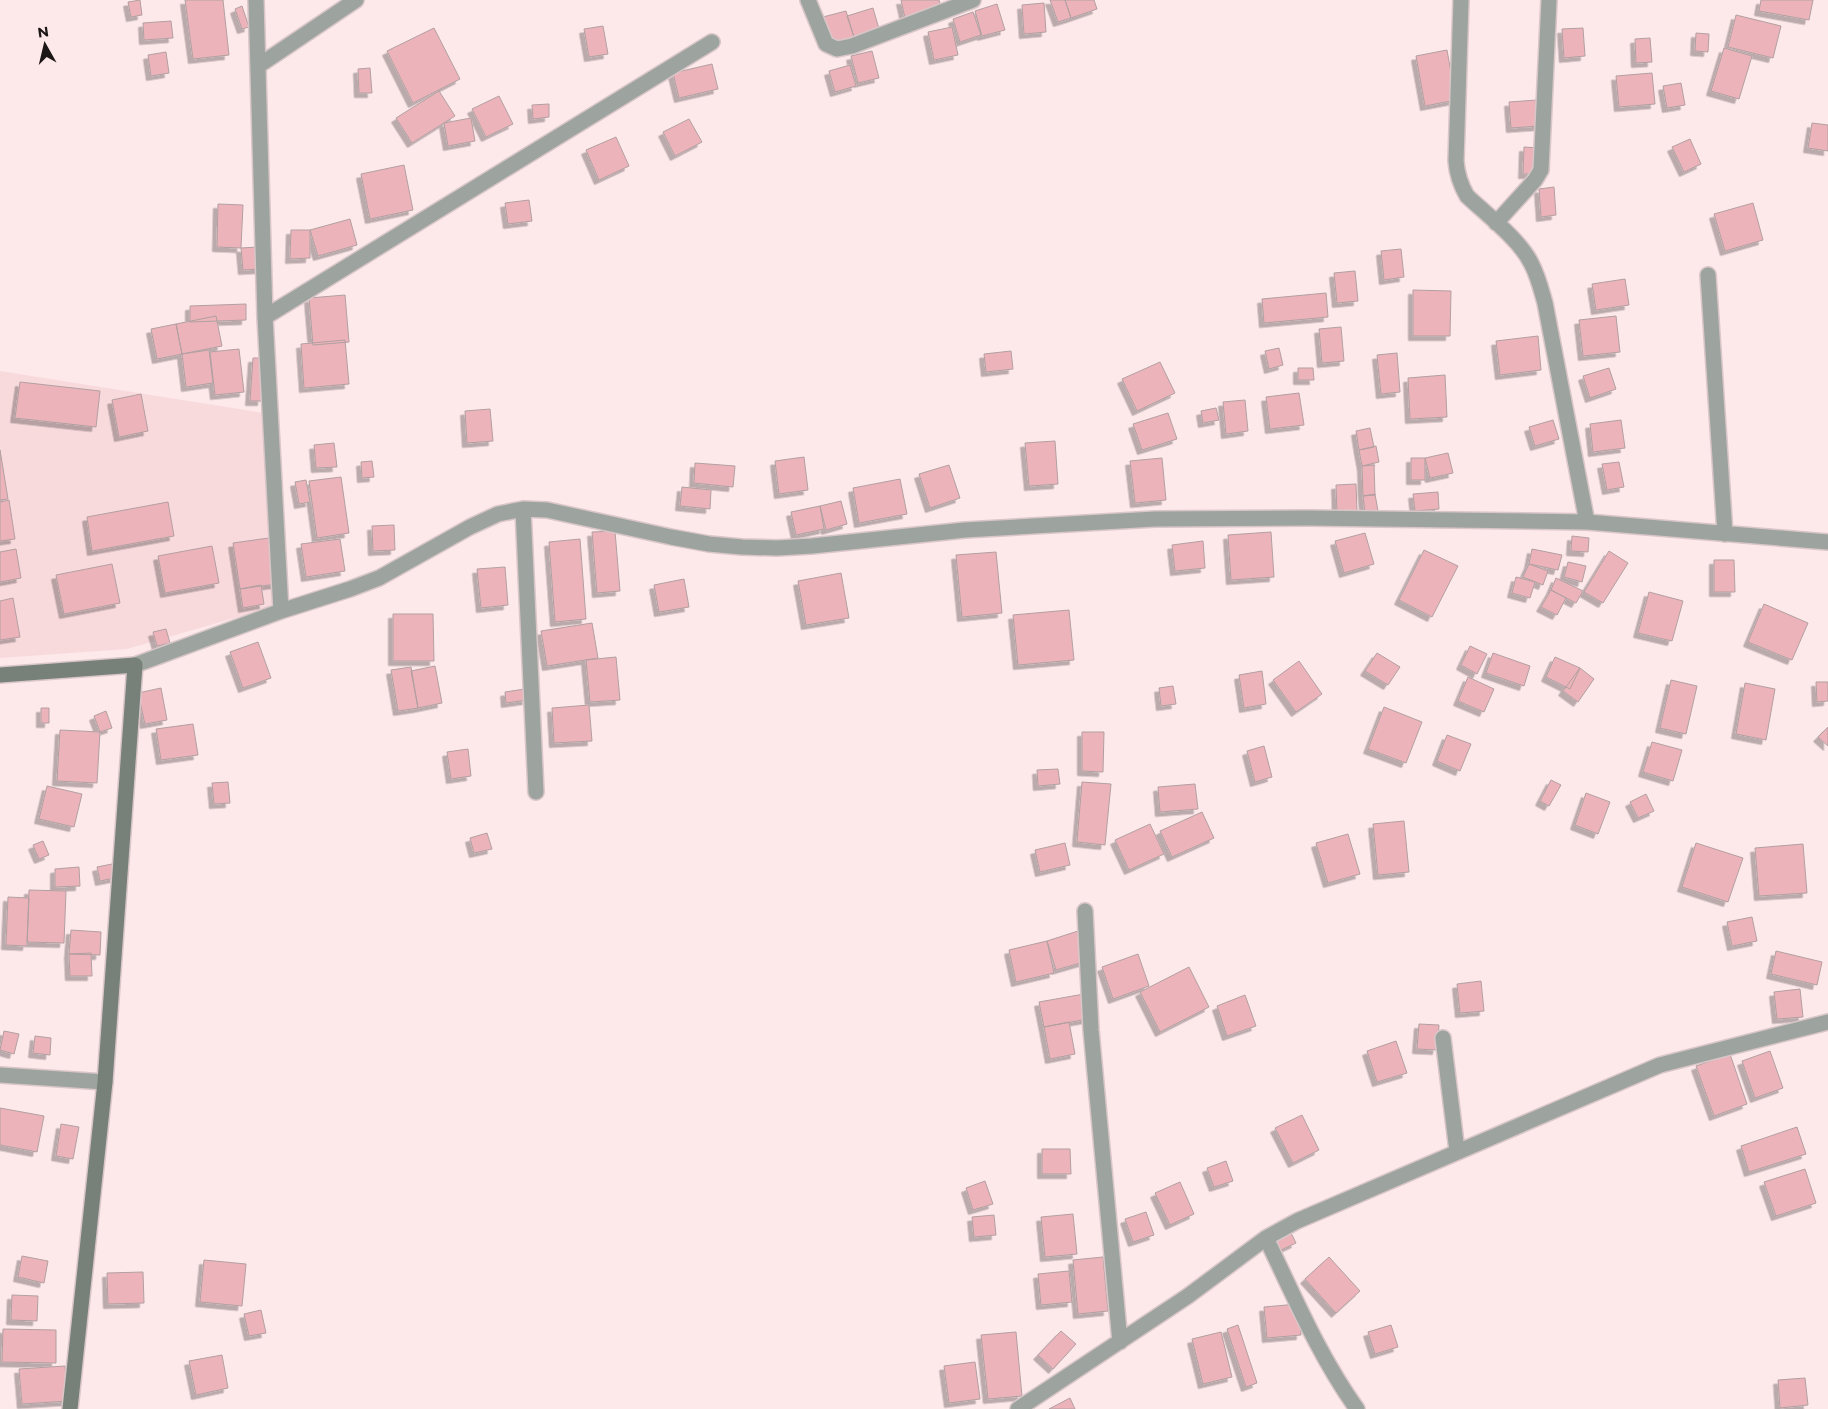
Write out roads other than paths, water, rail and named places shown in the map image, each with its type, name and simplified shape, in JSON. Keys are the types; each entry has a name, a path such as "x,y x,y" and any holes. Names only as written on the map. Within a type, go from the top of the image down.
{"street":[{"path":"256,0 265,316 281,611"},
{"path":"258,66 356,0"},
{"path":"808,0 826,44 837,49 852,46 958,3 972,0"},
{"path":"1461,0 1458,48 1457,173 1461,186 1467,196 1520,247 1531,262 1539,282 1545,303 1587,522"},
{"path":"1496,224 1535,180 1541,170 1549,0"},
{"path":"265,316 712,42"},
{"path":"1708,275 1725,534"},
{"path":"524,509 536,792"},
{"path":"0,675 135,665 281,611 378,578 470,527 498,514 524,509 547,510 709,544 777,548 965,530 1156,519 1309,518 1587,522 1828,542"},
{"path":"70,1409 105,1082 135,665"},
{"path":"1085,911 1091,1030 1120,1342"},
{"path":"1018,1409 1188,1296 1266,1238 1297,1221 1660,1065 1828,1022"},
{"path":"1443,1038 1457,1151"},
{"path":"0,1075 105,1082"},
{"path":"1266,1238 1326,1361 1339,1384 1357,1409"}]}
